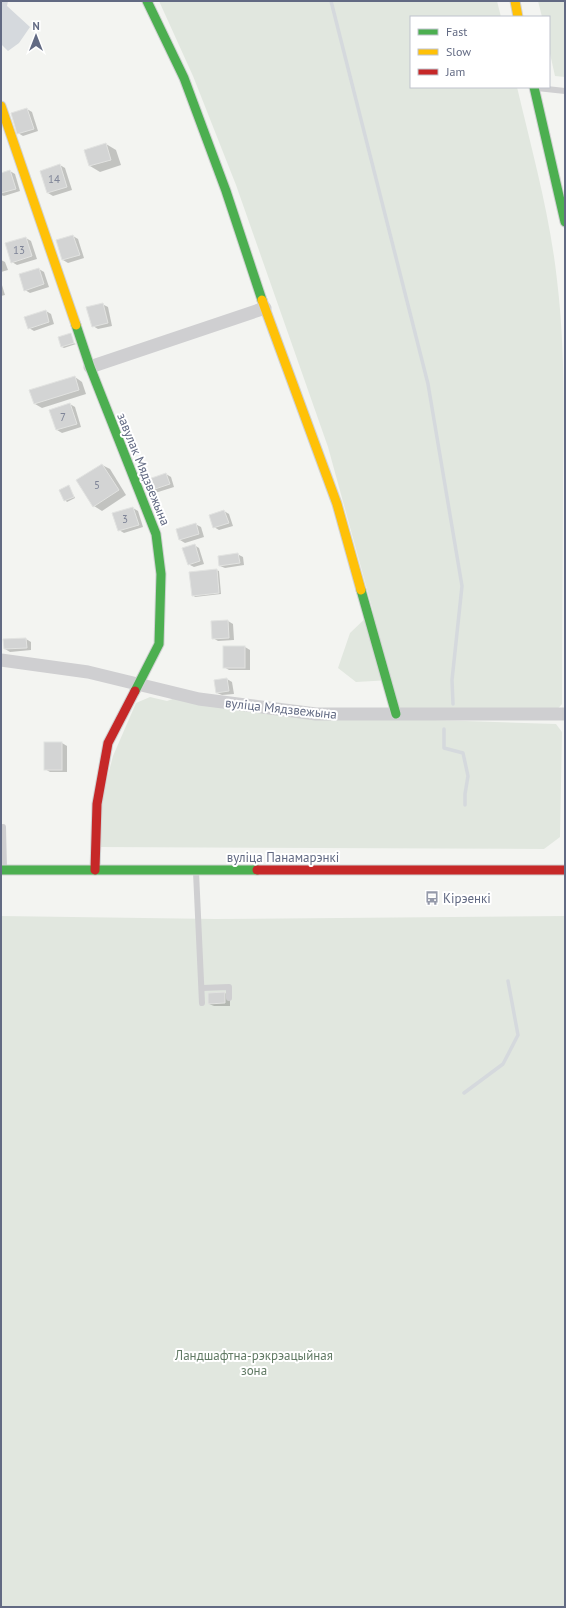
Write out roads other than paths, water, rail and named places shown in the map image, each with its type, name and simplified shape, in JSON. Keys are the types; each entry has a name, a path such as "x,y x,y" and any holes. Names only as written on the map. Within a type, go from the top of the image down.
{"street":[{"path":"147,1 184,78 226,191 265,308 337,504 396,714"},
{"path":"515,1 518,16"},
{"path":"535,88 565,222"},
{"name":"завулак Мядзвежына","path":"1,106 90,367 156,534 161,574 158,644 108,742 97,804 95,870"},
{"path":"90,367 265,308"},
{"name":"вуліца Мядзвежына","path":"1,660 88,672 199,699 316,714 565,714"},
{"name":"вуліца Панамарэнкі","path":"2,870 565,870"}],"lane":[{"path":"535,88 565,91"},
{"path":"2,870 3,827"},
{"path":"196,871 202,1004"},
{"path":"202,988 229,987 229,998"}],"waterway":[{"path":"331,1 428,384 462,586 452,680 453,704"},
{"path":"444,729 444,748 463,753 468,776 465,805"},
{"path":"464,1093 503,1064 518,1035 508,981"}],"place":[{"name":"Кірэенкі","path":"432,898"}],"park label":[{"name":"Ландшафтна-рэкрэацыйная зона","path":"254,1362"}]}
